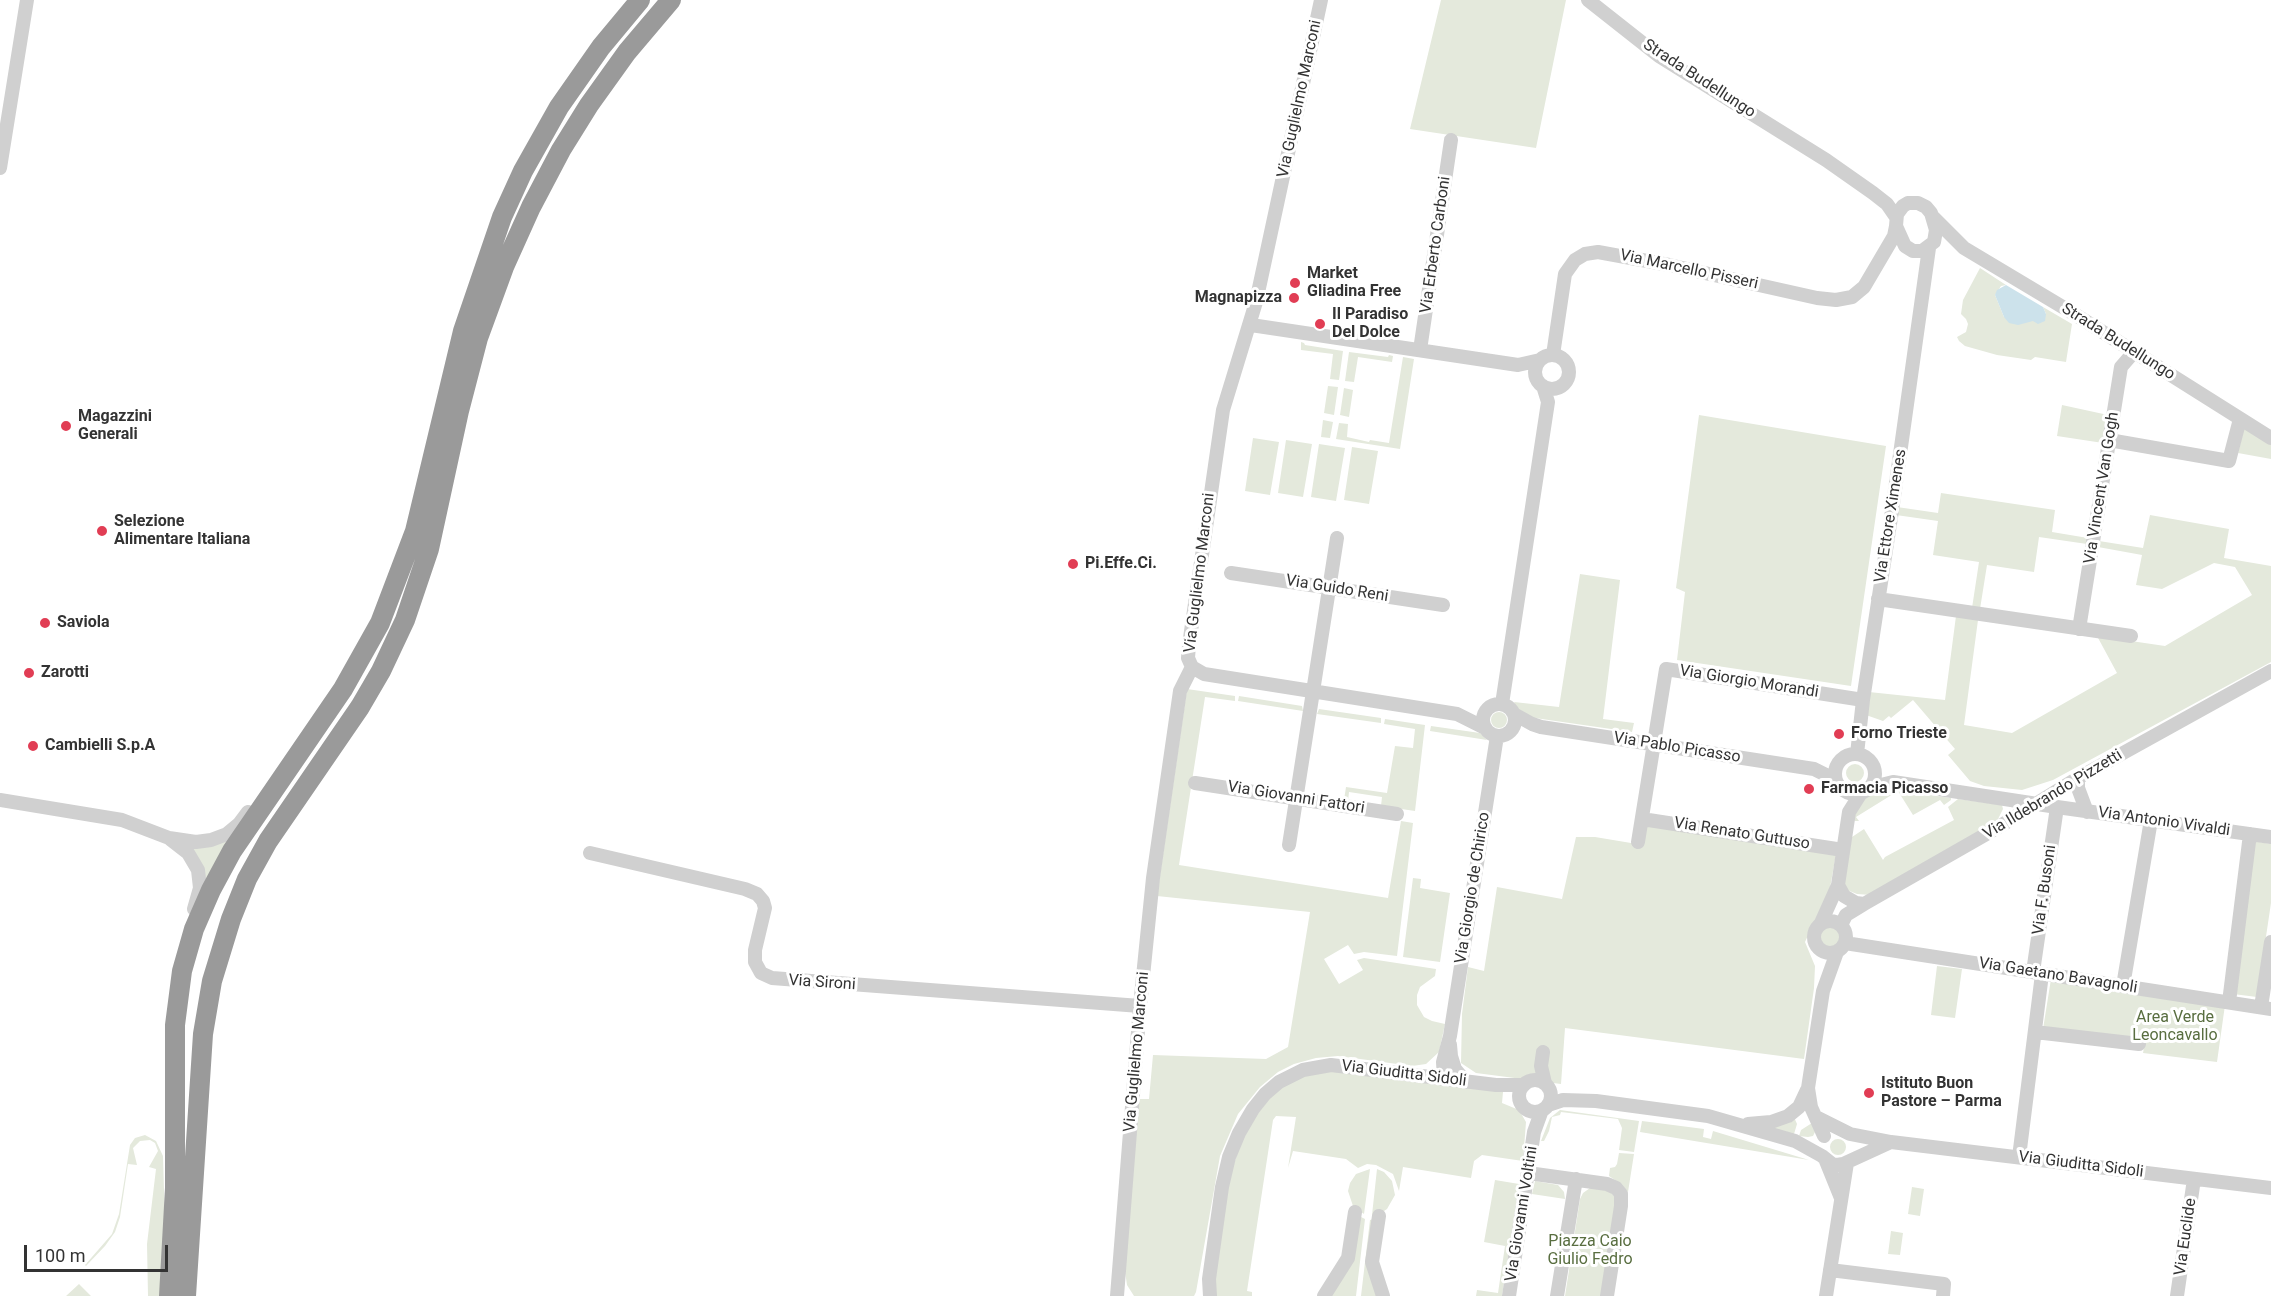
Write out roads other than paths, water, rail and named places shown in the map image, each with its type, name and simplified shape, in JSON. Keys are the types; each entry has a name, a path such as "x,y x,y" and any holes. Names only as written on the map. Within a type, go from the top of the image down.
{"highway":[{"path":"607,39 632,0"},
{"path":"169,1296 175,1178 174,1035 178,992 188,950 199,918 238,842 343,689 380,623 415,531 457,352 498,227 519,178 577,80 639,0"},
{"path":"186,1296 203,1034 215,971 231,919 268,841 360,707 386,661 405,620 432,538 475,349 500,278 526,217 556,159 589,105 614,69 671,0"},
{"path":"655,18 678,0"}],"street":[{"path":"0,168 27,0"},
{"name":"Via Guglielmo Marconi","path":"1117,1296 1140,1006 1153,878 1180,691 1192,667 1188,658 1189,645 1223,410 1227,390 1251,325 1320,0"},
{"name":"Strada Budellungo","path":"1588,0 1659,56 1826,160 1873,193 1887,204 1896,222 1901,241 1913,251 1932,244 1964,248"},
{"name":"Via Erberto Carboni","path":"1420,350 1450,140"},
{"name":"Strada Budellungo","path":"1873,193 1884,198 1924,206 1964,248 2271,438"},
{"path":"1896,222 1903,206 1915,203"},
{"path":"1932,216 1936,230 1932,244"},
{"name":"Via Marcello Pisseri","path":"1540,381 1536,366 1546,358 1565,274 1575,260 1585,254 1598,252 1669,265 1817,298 1836,300 1852,297 1864,286 1894,236 1896,222"},
{"name":"Via Ettore Ximenes","path":"1857,754 1863,700 1932,244"},
{"path":"1881,257 1896,251 1913,251 1926,278"},
{"path":"1251,325 1518,365 1546,358 1563,359 1568,368 1567,379 1548,402 1496,706 1483,717 1497,732"},
{"name":"Via Vincent Van Gogh","path":"2079,629 2121,367 2134,352"},
{"path":"1518,365 1540,381 1554,388 1559,387"},
{"path":"1540,381 1548,402"},
{"path":"2109,440 2229,461 2240,419"},
{"path":"1289,846 1337,538"},
{"name":"Via Guido Reni","path":"1231,573 1443,604"},
{"path":"1878,599 2131,636"},
{"path":"1192,667 1204,674 1457,714 1472,713 1496,706"},
{"name":"Via Giorgio Morandi","path":"1638,842 1666,669 1863,700"},
{"name":"Via Ildebrando Pizzetti","path":"1841,926 1846,915 1864,904 1997,828 2078,778 2271,671"},
{"name":"Via Pablo Picasso","path":"1496,706 1509,708 1514,714 1541,727 1814,769 1828,776 1852,794 1893,782 2057,807"},
{"path":"1457,714 1497,732"},
{"path":"1497,732 1515,722 1514,714"},
{"name":"Via Pablo Picasso","path":"1497,732 1541,727"},
{"name":"Via Giorgio de Chirico","path":"1414,1075 1435,1064 1443,1055 1449,1040 1497,732"},
{"name":"Via Pablo Picasso","path":"1814,769 1833,764 1851,754 1857,754 1867,758 1873,768 1893,782"},
{"path":"1840,760 1835,771 1849,812"},
{"path":"1823,991 1846,936 1841,926 1838,885 1849,812 1874,778 1873,768"},
{"path":"2078,778 2078,788 2087,812"},
{"name":"Via Giovanni Fattori","path":"1195,783 1397,814"},
{"path":"0,800 122,820 169,838 196,842 219,838 233,830 255,805 271,794"},
{"path":"1997,828 2007,816 2006,800"},
{"name":"Via Antonio Vivaldi","path":"2057,807 2271,836"},
{"name":"Via F. Busoni","path":"2019,1157 2035,1032 2038,973 2057,807"},
{"name":"Via Renato Guttuso","path":"1642,819 1843,850"},
{"path":"2123,986 2151,820"},
{"path":"2229,1002 2250,834"},
{"path":"169,838 188,853 199,874 199,894 187,929 188,950"},
{"name":"Via Sironi","path":"590,853 757,894 765,908 754,962 761,973 772,978 1140,1006"},
{"path":"1838,885 1844,896 1856,903 1864,904"},
{"path":"1838,885 1814,938 1821,950 1824,963 1823,991 1808,1085 1810,1105 1823,1137 1820,1145 1842,1200"},
{"path":"1820,925 1828,922 1841,926"},
{"path":"2266,1008 2271,942"},
{"path":"1821,950 1829,953 1841,947"},
{"name":"Via Gaetano Bavagnoli","path":"1841,947 2038,973 2266,1008"},
{"path":"2035,1032 2139,1044"},
{"path":"1444,1079 1450,1063 1449,1040"},
{"name":"Via Giorgio de Chirico","path":"1449,1040 1455,1069 1466,1082"},
{"path":"1538,1085 1542,1057"},
{"name":"Via Giuditta Sidoli","path":"1210,1296 1209,1279 1226,1165 1239,1133 1253,1109 1265,1094 1291,1075 1320,1066 1342,1066 1496,1085 1538,1085 1598,1101"},
{"name":"Via Giuditta Sidoli","path":"1496,1085 1512,1091 1522,1104 1533,1112 1563,1100 1598,1101 1703,1115 1795,1142 1837,1165 1891,1142"},
{"path":"1522,1104 1520,1092 1538,1085"},
{"path":"1538,1085 1551,1096 1545,1108"},
{"name":"Via Giuditta Sidoli","path":"1728,1122 1762,1124 1785,1117 1799,1107 1808,1085"},
{"name":"Via Giovanni Voltini","path":"1522,1104 1530,1118 1534,1132"},
{"name":"Via Giovanni Voltini","path":"1509,1296 1534,1132 1545,1108"},
{"path":"1816,1118 1845,1132 1855,1143 1856,1149 1849,1161 1826,1296"},
{"name":"Via Giuditta Sidoli","path":"1795,1142 1823,1137 1833,1130 1891,1142 2271,1188"},
{"path":"1528,1173 1611,1185 1619,1191 1622,1197 1607,1296"},
{"path":"1557,1296 1575,1179"},
{"name":"Via Euclide","path":"2177,1296 2194,1179"},
{"path":"1324,1296 1348,1258 1355,1212"},
{"path":"1378,1216 1372,1262 1383,1296"},
{"path":"1830,1270 1944,1284 1943,1296"},
{"name":"Via Giuditta Sidoli","path":"1202,1296 1209,1279"}],"water":[{"path":"2006,285 2043,307 2046,314 2045,321 2038,324 2033,321 2018,325 2009,323 1995,295 1997,290"}],"place":[{"name":"Market Gliadina Free","path":"1295,283"},
{"name":"Magnapizza","path":"1294,298"},
{"name":"Il Paradiso Del Dolce","path":"1320,324"},
{"name":"Magazzini Generali","path":"66,426"},
{"name":"Selezione Alimentare Italiana","path":"102,531"},
{"name":"Pi.Effe.Ci.","path":"1073,564"},
{"name":"Saviola","path":"45,623"},
{"name":"Zarotti","path":"29,673"},
{"name":"Forno Trieste","path":"1839,734"},
{"name":"Cambielli S.p.A","path":"33,746"},
{"name":"Farmacia Picasso","path":"1809,789"},
{"name":"Istituto Buon Pastore – Parma","path":"1869,1093"}],"park label":[{"name":"Area Verde Leoncavallo","path":"2175,1027"},
{"name":"Piazza Caio Giulio Fedro","path":"1590,1251"}]}
